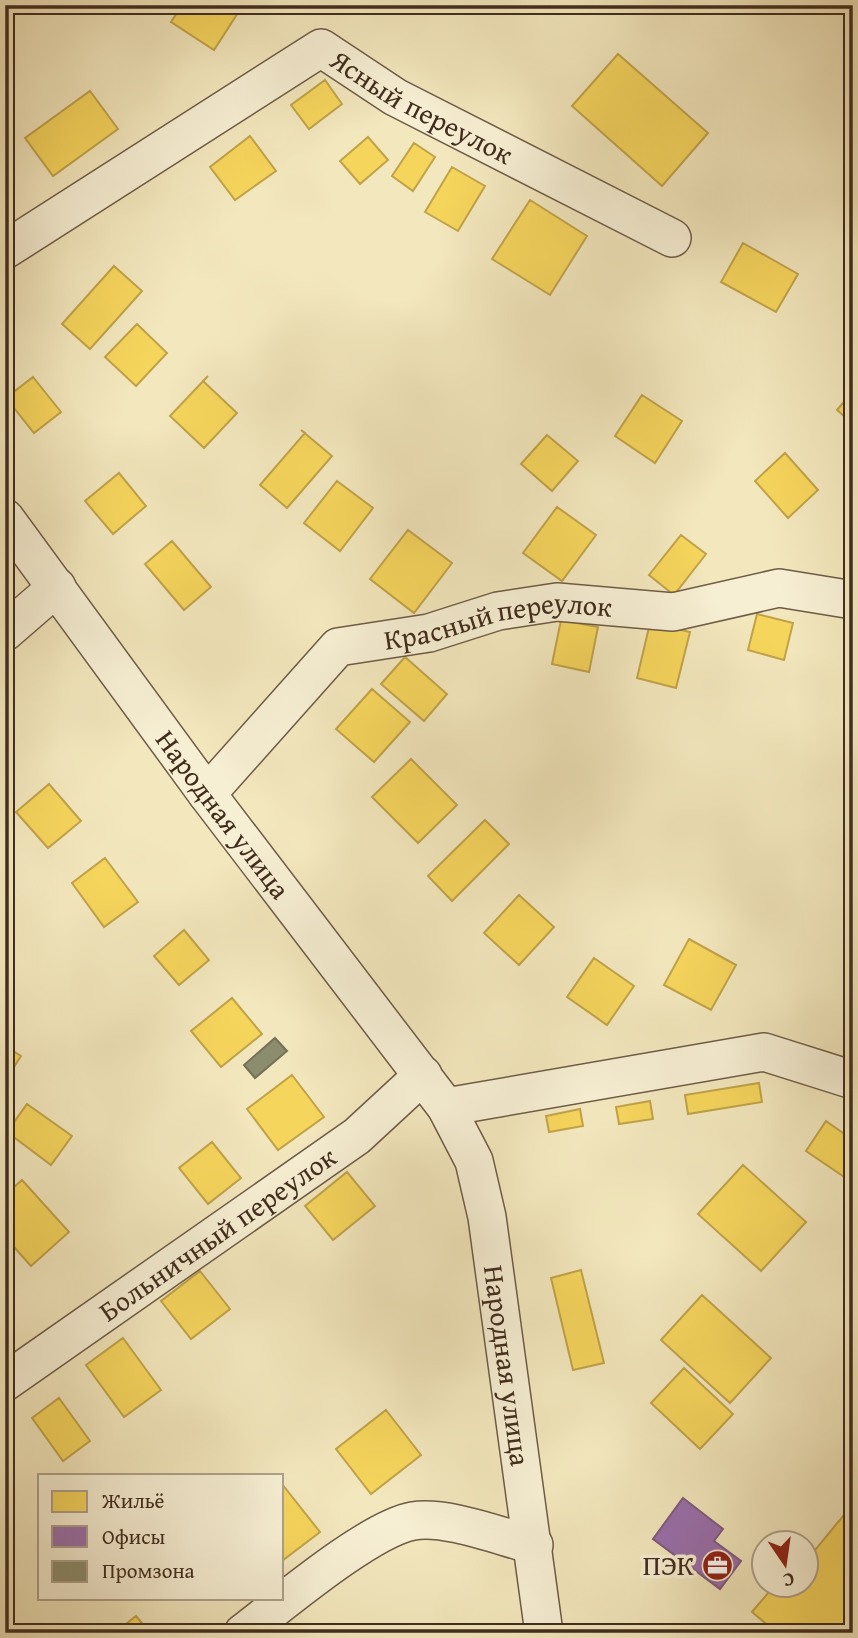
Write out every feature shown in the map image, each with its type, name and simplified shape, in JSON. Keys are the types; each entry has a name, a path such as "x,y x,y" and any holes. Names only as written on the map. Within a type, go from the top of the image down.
{"street":[{"name":"Ясный переулок","path":"5,250 321,48 396,97 672,238"},
{"name":"Народная улица","path":"5,518 206,794 446,1107 474,1161 487,1217 544,1633"},
{"path":"5,632 57,587"},
{"name":"Красный переулок","path":"206,794 338,648 429,633 498,611 557,602 673,612 779,588 853,600"},
{"path":"446,1107 764,1052 853,1080"},
{"name":"Больничный переулок","path":"5,1382 358,1136 423,1076"},
{"path":"243,1633 372,1538 413,1521 445,1522 534,1545"}],"building: Жильё":[{"path":"182,5 243,5 214,50 171,22"},
{"path":"618,54 708,133 662,186 572,106"},
{"path":"325,80 342,104 309,129 291,105"},
{"path":"90,91 118,129 53,176 25,138"},
{"path":"250,136 276,171 235,200 210,167"},
{"path":"368,137 388,160 360,184 340,161"},
{"path":"414,143 435,157 413,191 392,176"},
{"path":"452,167 485,186 458,231 425,212"},
{"path":"530,200 587,236 550,295 492,259"},
{"path":"743,243 798,274 776,312 721,282"},
{"path":"114,266 142,291 90,349 62,324"},
{"path":"137,324 167,353 136,386 105,357"},
{"path":"33,377 61,412 34,433 6,398"},
{"path":"203,381 237,413 204,448 170,416"},
{"path":"853,391 853,424 837,410"},
{"path":"642,395 682,421 655,463 615,436"},
{"path":"305,433 332,456 287,508 260,485"},
{"path":"547,435 578,461 552,491 521,464"},
{"path":"785,453 818,490 788,518 755,481"},
{"path":"119,473 146,506 113,534 85,501"},
{"path":"337,481 373,508 340,551 304,523"},
{"path":"557,507 596,535 562,581 523,553"},
{"path":"408,530 452,563 414,613 370,579"},
{"path":"681,535 706,554 674,595 649,575"},
{"path":"172,541 211,587 184,610 145,564"},
{"path":"757,614 793,623 784,660 748,650"},
{"path":"561,620 598,627 589,672 552,664"},
{"path":"650,623 690,632 676,688 637,678"},
{"path":"405,657 447,694 424,721 381,684"},
{"path":"853,675 853,693 846,690"},
{"path":"372,689 410,722 374,762 336,729"},
{"path":"411,759 457,805 418,843 372,797"},
{"path":"49,784 81,821 48,848 16,812"},
{"path":"485,820 509,844 452,901 428,876"},
{"path":"105,858 138,902 104,927 72,883"},
{"path":"519,895 554,927 519,965 484,933"},
{"path":"184,930 209,960 179,985 154,956"},
{"path":"689,939 736,965 711,1010 664,985"},
{"path":"594,958 634,986 607,1025 567,997"},
{"path":"232,998 262,1034 221,1067 191,1031"},
{"path":"853,1009 853,1028 845,1023"},
{"path":"5,1046 21,1056 5,1081"},
{"path":"292,1075 324,1117 278,1150 247,1109"},
{"path":"759,1083 762,1102 688,1114 685,1095"},
{"path":"650,1101 653,1119 619,1124 616,1107"},
{"path":"27,1104 72,1136 51,1165 7,1132"},
{"path":"580,1109 583,1126 549,1132 546,1116"},
{"path":"826,1121 853,1140 850,1181 806,1151"},
{"path":"212,1142 241,1178 208,1204 179,1168"},
{"path":"743,1165 806,1222 761,1271 698,1214"},
{"path":"347,1172 375,1206 333,1240 305,1206"},
{"path":"22,1180 69,1232 31,1266 5,1237 5,1195"},
{"path":"581,1270 604,1363 573,1370 551,1278"},
{"path":"200,1271 230,1309 191,1339 161,1301"},
{"path":"702,1295 771,1358 730,1403 661,1340"},
{"path":"123,1338 161,1390 124,1417 86,1365"},
{"path":"684,1368 733,1414 700,1449 651,1403"},
{"path":"59,1398 90,1441 63,1461 32,1418"},
{"path":"386,1410 421,1455 371,1494 336,1449"},
{"path":"284,1487 320,1532 284,1559"},
{"path":"853,1504 853,1633 777,1633 752,1612 762,1600 820,1600 820,1544"},
{"path":"136,1616 150,1633 115,1633"}],"building: Офисы":[{"path":"683,1498 723,1529 714,1541 741,1561 720,1589 653,1539"}],"building: Промзона":[{"path":"275,1038 287,1051 255,1078 244,1065"}],"place":[{"name":"ПЭК","path":"717,1565"}]}
